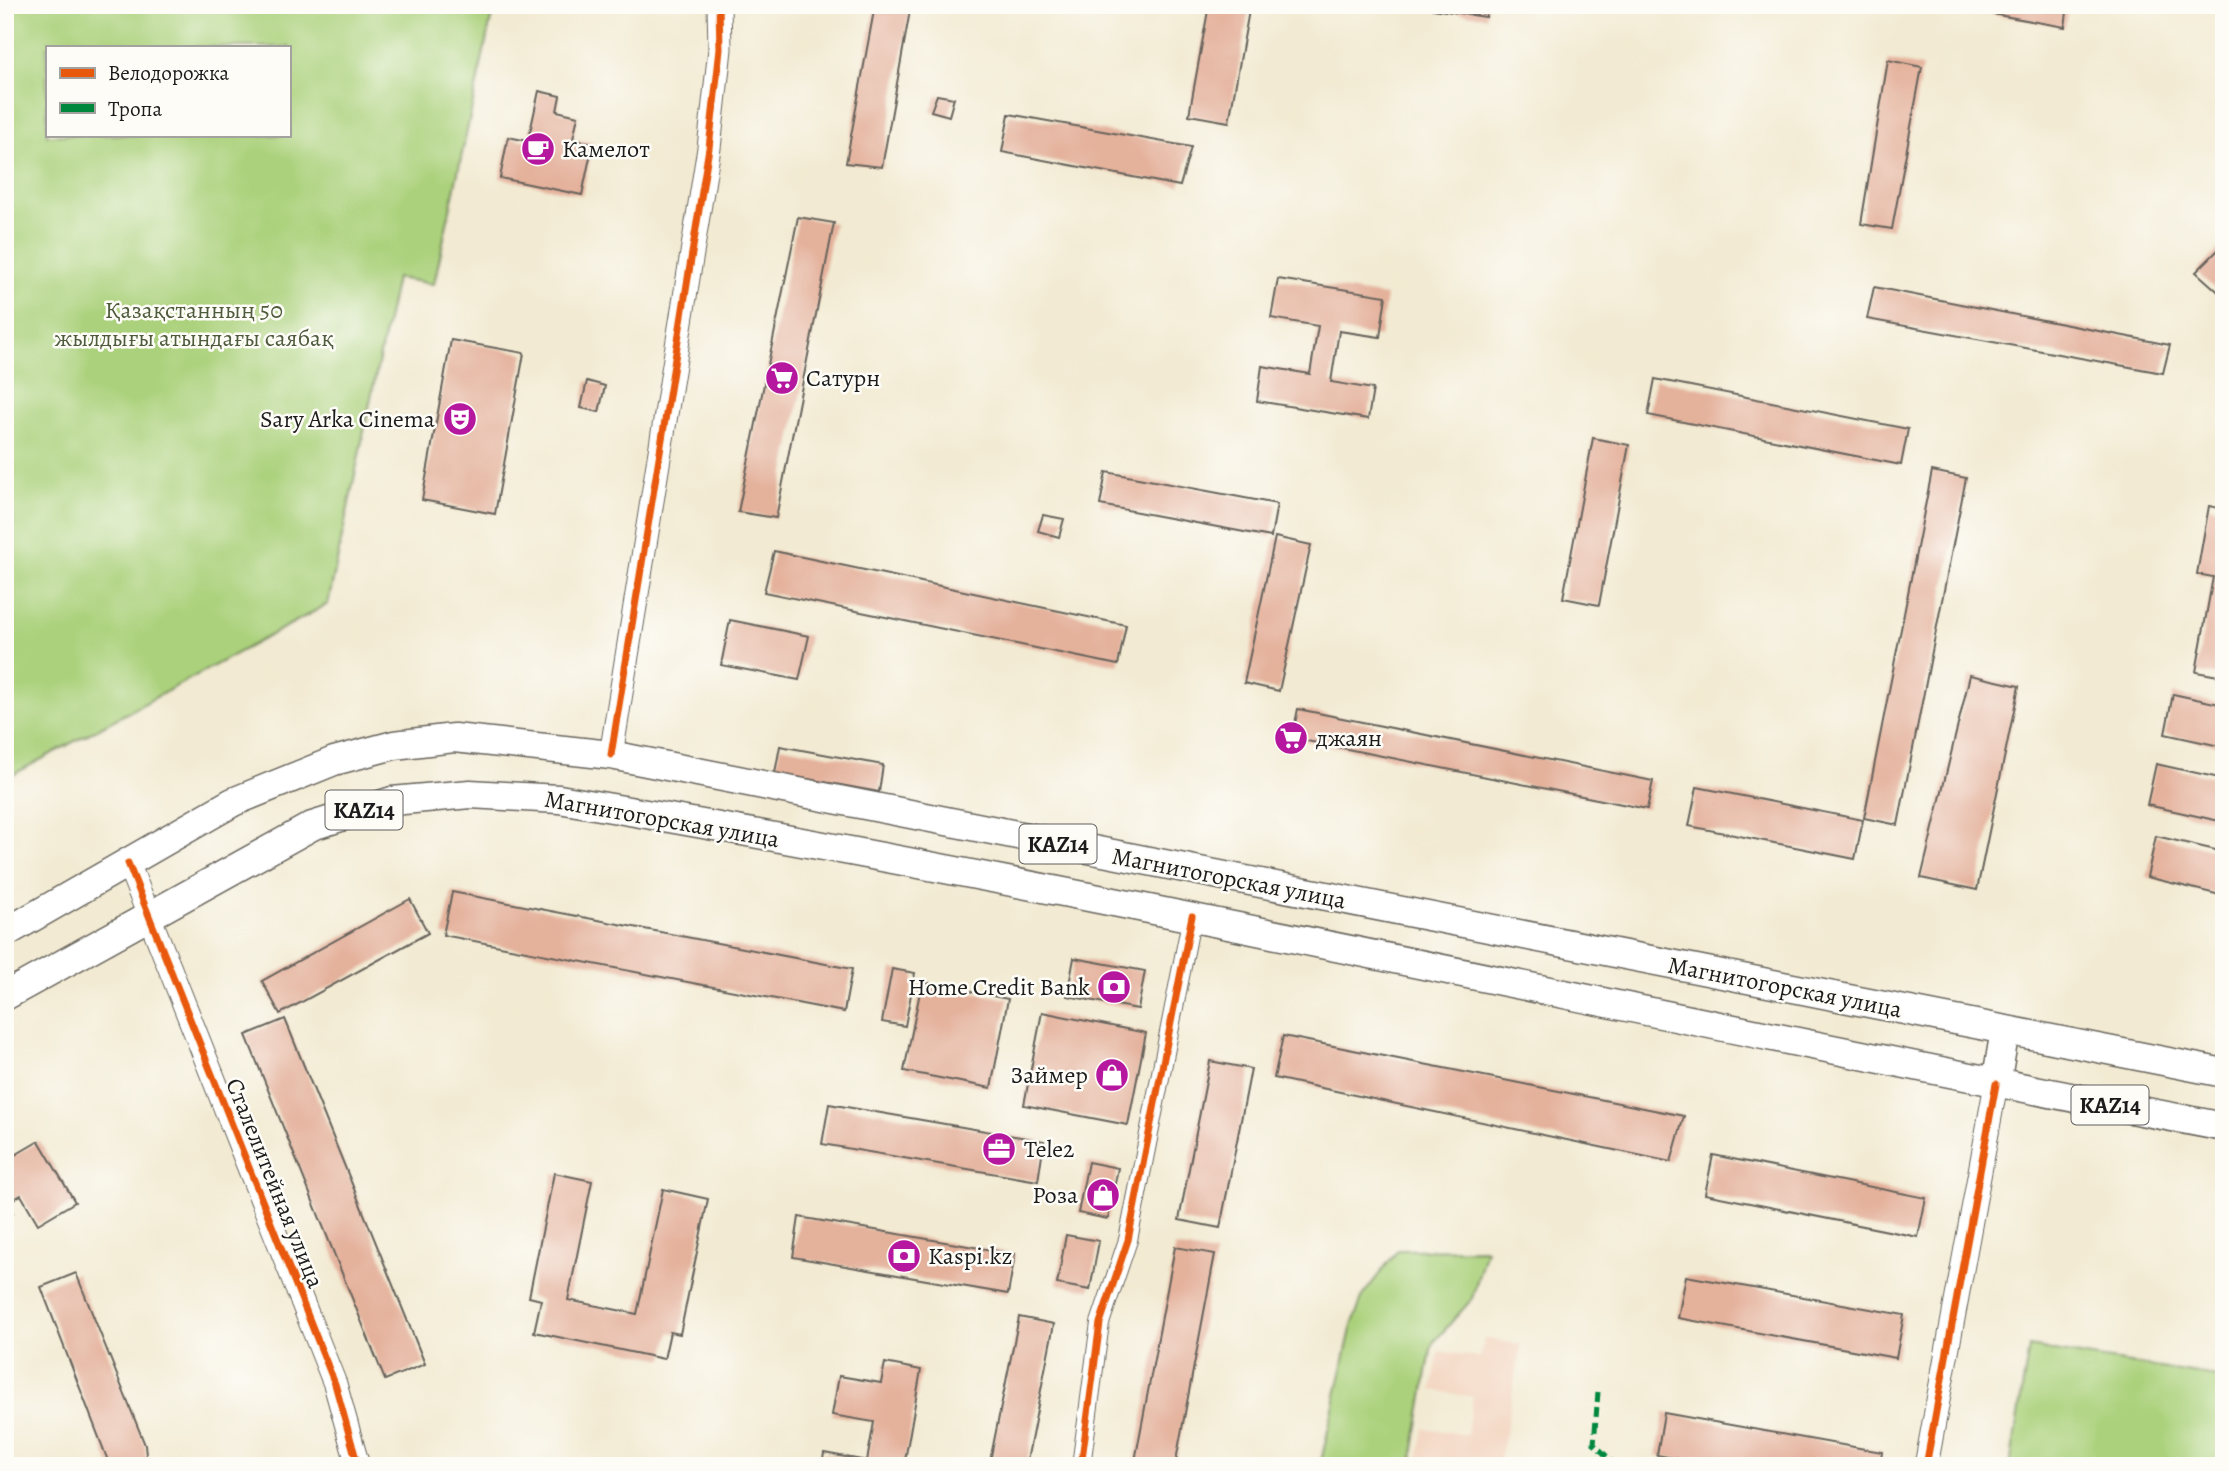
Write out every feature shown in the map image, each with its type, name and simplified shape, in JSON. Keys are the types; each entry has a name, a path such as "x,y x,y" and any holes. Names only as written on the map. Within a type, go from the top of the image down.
{"main road":[{"name":"Магнитогорская улица","path":"5,933 233,802 334,761 394,745 454,738 611,755 2224,1073"},
{"name":"Магнитогорская улица","path":"5,996 312,826 392,801 470,794 581,803 1192,916 1996,1084 2224,1127"},
{"path":"1996,1084 2005,1030"}],"street":[{"path":"611,755 709,148 720,49 719,5"},
{"path":"128,863 149,916"},
{"name":"Сталелитейная улица","path":"149,916 335,1384 358,1466"},
{"path":"1081,1466 1100,1323 1128,1240 1192,916"},
{"path":"1926,1466 1996,1084"}],"shaded area":[{"path":"1484,1338 1521,1345 1499,1466 1417,1466 1424,1428 1467,1435 1473,1397 1432,1390 1439,1351 1480,1358"}],"green space":[{"name":"Қазақстанның 50 жылдығы атындағы саябақ","path":"5,5 494,5 434,284 396,278 328,604 5,779"},
{"path":"1486,1249 1472,1299 1432,1344 1411,1466 1320,1466 1351,1329 1363,1295 1398,1250"},
{"path":"2029,1347 2224,1378 2224,1466 2010,1466"}],"building":[{"path":"875,5 911,5 882,167 846,163"},
{"path":"1209,5 1250,5 1229,122 1189,115"},
{"path":"1432,5 1488,5 1486,17 1432,9"},
{"path":"1942,5 2068,5 2065,27"},
{"path":"1888,60 1922,67 1892,229 1861,224"},
{"path":"539,91 560,96 557,111 578,116 573,139 593,143 582,195 500,178 508,137 528,141"},
{"path":"937,95 954,98 949,116 931,111"},
{"path":"1009,114 1191,147 1180,186 1002,152"},
{"path":"798,217 834,223 776,518 738,512"},
{"path":"2224,244 2224,297 2196,272"},
{"path":"1278,279 1386,296 1380,337 1339,331 1331,382 1373,389 1368,419 1257,401 1262,366 1310,374 1318,326 1271,318"},
{"path":"1874,287 2170,345 2163,373 1867,319"},
{"path":"451,340 524,353 495,514 422,500"},
{"path":"1655,379 1908,429 1901,465 1648,415"},
{"path":"587,381 605,386 599,412 581,408"},
{"path":"1593,438 1629,445 1599,605 1563,598"},
{"path":"1932,471 1966,478 1898,825 1864,818"},
{"path":"1106,472 1277,504 1271,537 1100,505"},
{"path":"2209,506 2224,509 2224,677 2196,672 2213,577 2197,574"},
{"path":"1043,515 1064,519 1059,537 1038,531"},
{"path":"1275,537 1311,545 1279,691 1244,683"},
{"path":"774,551 1126,625 1118,665 764,592"},
{"path":"730,620 809,636 799,680 721,665"},
{"path":"1970,675 2019,686 1977,890 1921,878"},
{"path":"2173,694 2224,705 2224,747 2165,734"},
{"path":"1298,709 1653,781 1647,809 1292,738"},
{"path":"780,746 883,765 879,792 775,773"},
{"path":"2156,764 2224,779 2224,822 2147,805"},
{"path":"1697,787 1863,820 1855,859 1689,826"},
{"path":"2156,836 2224,852 2224,896 2147,877"},
{"path":"452,892 852,969 844,1012 443,935"},
{"path":"410,899 428,933 280,1014 262,981"},
{"path":"1074,958 1145,971 1138,1009 1067,996"},
{"path":"892,969 915,973 905,1026 882,1022"},
{"path":"922,982 1008,999 991,1088 904,1071"},
{"path":"1042,1012 1146,1033 1128,1125 1024,1105"},
{"path":"285,1019 425,1364 385,1380 246,1035"},
{"path":"1283,1036 1684,1116 1671,1162 1274,1078"},
{"path":"1210,1061 1251,1069 1220,1228 1179,1220"},
{"path":"829,1104 1044,1141 1038,1181 822,1144"},
{"path":"39,1141 75,1202 38,1224 21,1195 7,1203 13,1213 5,1218 5,1161"},
{"path":"1713,1155 1926,1198 1918,1237 1705,1194"},
{"path":"1088,1162 1118,1168 1108,1219 1078,1213"},
{"path":"554,1173 592,1181 568,1300 637,1314 663,1189 708,1199 680,1334 670,1332 664,1359 534,1332 541,1300 529,1297"},
{"path":"799,1217 1015,1254 1008,1294 793,1257"},
{"path":"1066,1235 1099,1241 1090,1290 1057,1284"},
{"path":"1175,1247 1215,1254 1175,1466 1162,1466 1135,1461"},
{"path":"76,1273 145,1445 147,1466 110,1466 41,1287"},
{"path":"1686,1276 1904,1315 1896,1358 1678,1318"},
{"path":"1019,1317 1054,1324 1026,1466 989,1466"},
{"path":"885,1363 921,1370 904,1466 822,1466 824,1453 867,1461 874,1422 832,1415 839,1376 881,1383"},
{"path":"1664,1413 1882,1452 1880,1466 1716,1466 1657,1455"}],"marked path":[{"path":"1598,1392 1594,1444 1617,1466"}],"cycle path":[{"path":"611,755 709,148 720,49 719,5"},
{"path":"128,863 335,1384 358,1466"},
{"path":"1081,1466 1100,1323 1128,1240 1192,916"},
{"path":"1926,1466 1996,1084"}],"place":[{"name":"Камелот","path":"538,149"},
{"name":"Сатурн","path":"782,378"},
{"name":"Sary Arka Cinema","path":"460,419"},
{"name":"джаян","path":"1291,738"},
{"name":"Home Credit Bank","path":"1114,987"},
{"name":"Займер","path":"1112,1075"},
{"name":"Tele2","path":"999,1149"},
{"name":"Роза","path":"1103,1195"},
{"name":"Kaspi.kz","path":"904,1256"}]}
